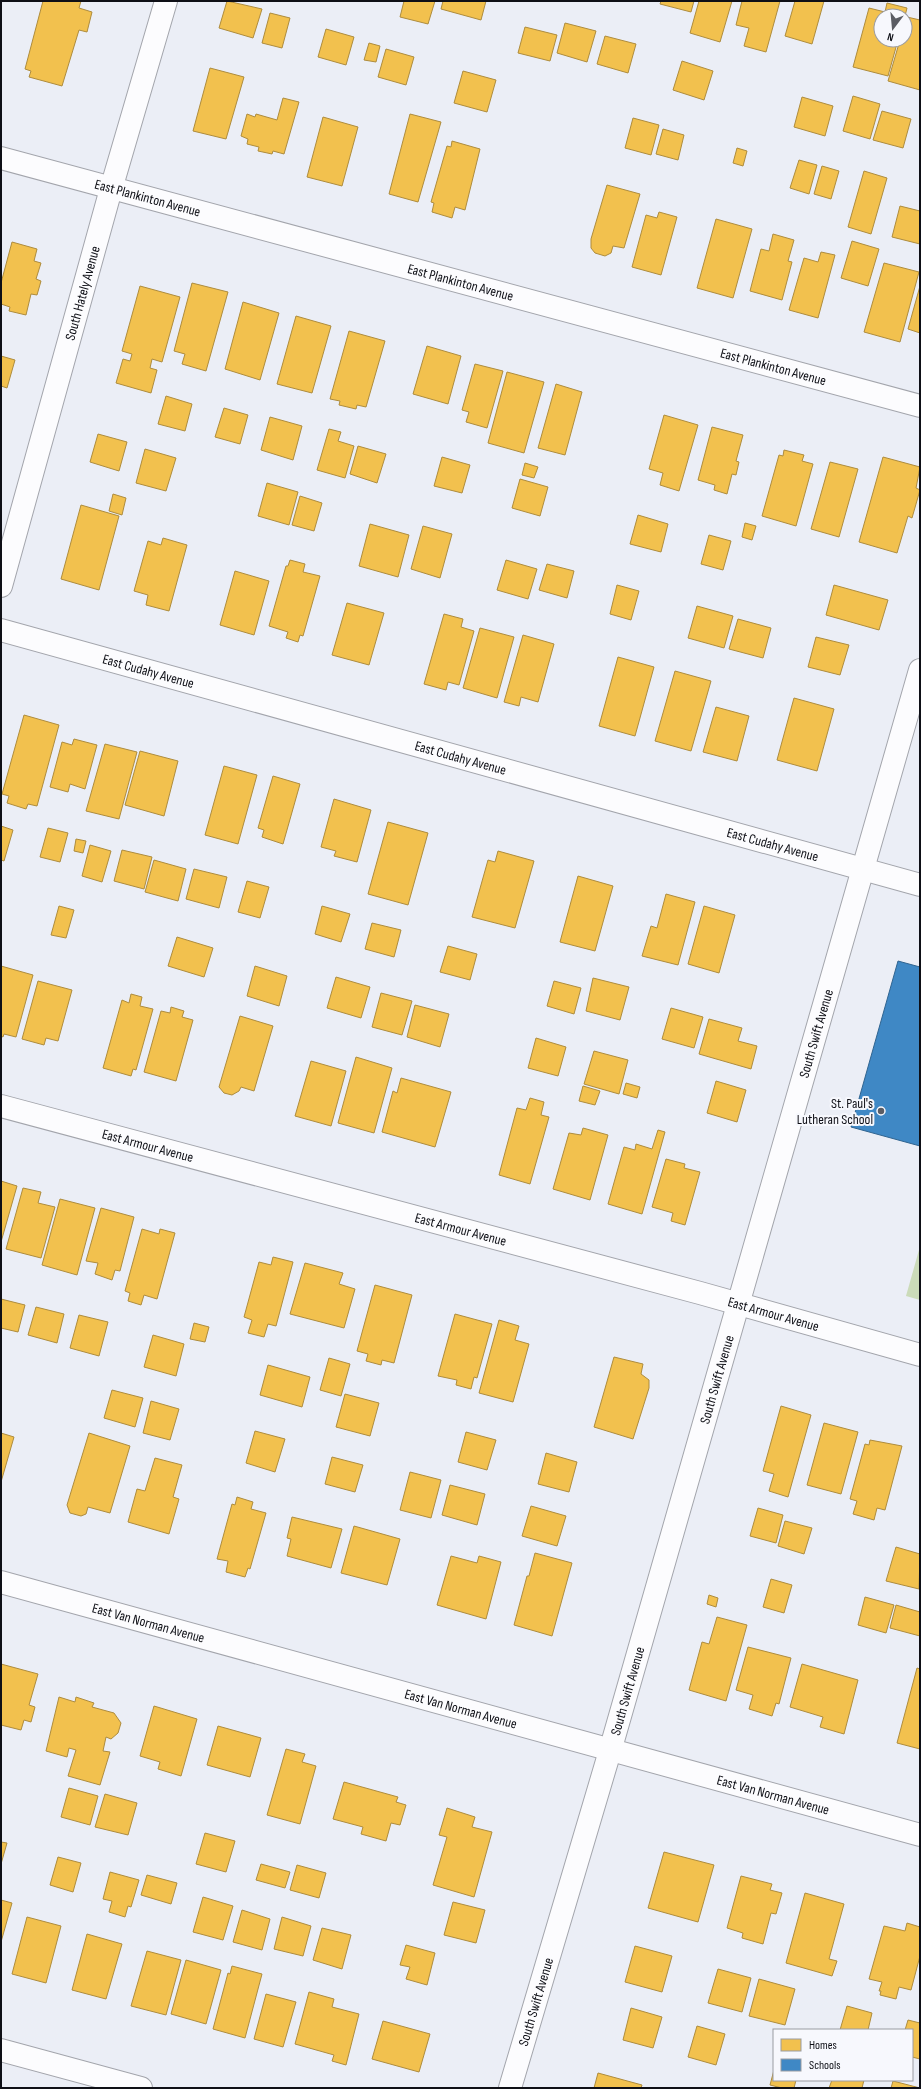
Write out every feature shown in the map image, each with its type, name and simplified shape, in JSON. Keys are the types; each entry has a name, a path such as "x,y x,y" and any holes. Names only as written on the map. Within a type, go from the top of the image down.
{"street":[{"name":"South Hately Avenue","path":"1,586 111,189 166,1"},
{"name":"East Plankinton Avenue","path":"1,158 111,189 920,406"},
{"name":"East Cudahy Avenue","path":"1,630 920,885"},
{"name":"South Swift Avenue","path":"510,2088 610,1751 920,670"},
{"name":"East Armour Avenue","path":"1,1106 738,1304 920,1355"},
{"name":"East Van Norman Avenue","path":"1,1582 610,1751 920,1835"},
{"path":"1,2050 141,2088"}],"green space":[{"path":"920,1250 920,1300 906,1296"}],"building: Homes":[{"path":"43,1 81,1 79,8 92,12 87,32 79,30 62,86 29,77 31,71 25,69"},
{"path":"227,1 262,9 253,38 219,28"},
{"path":"404,1 435,1 428,24 400,17"},
{"path":"443,1 486,1 481,20 441,9"},
{"path":"661,1 694,1 691,12 660,4"},
{"path":"699,1 732,1 720,42 690,33"},
{"path":"742,1 780,1 766,52 744,46 749,28 736,25"},
{"path":"795,1 824,1 812,44 785,36"},
{"path":"887,3 907,8 886,8"},
{"path":"869,8 873,9 873,48 896,48 888,76 853,67"},
{"path":"270,13 290,18 282,48 262,43"},
{"path":"913,18 920,20 920,90 888,81 898,48 913,48"},
{"path":"565,23 596,31 587,62 557,53"},
{"path":"525,27 557,35 550,61 518,53"},
{"path":"326,29 354,37 346,65 318,57"},
{"path":"605,36 636,44 628,73 597,64"},
{"path":"369,43 380,46 376,62 364,60"},
{"path":"386,49 414,57 406,85 378,77"},
{"path":"682,61 713,71 704,100 673,90"},
{"path":"210,68 244,77 226,139 193,131"},
{"path":"463,71 496,80 487,112 454,103"},
{"path":"853,96 880,104 870,139 843,131"},
{"path":"802,97 833,106 825,136 794,127"},
{"path":"283,98 299,102 284,154 273,151 272,154 258,151 259,147 247,144 248,139 241,136 247,114 255,117 256,114 277,120"},
{"path":"882,111 911,119 903,148 873,140"},
{"path":"410,114 441,122 418,202 389,194"},
{"path":"323,117 358,127 342,186 307,177"},
{"path":"633,118 659,125 651,155 625,148"},
{"path":"663,129 684,135 678,160 656,154"},
{"path":"452,141 480,149 465,210 455,207 452,218 432,212 434,203 431,202 447,146 451,147"},
{"path":"737,148 747,151 743,166 733,163"},
{"path":"799,160 817,165 809,194 790,188"},
{"path":"822,166 839,171 831,199 814,194"},
{"path":"864,171 887,178 871,234 848,227"},
{"path":"607,185 640,194 624,248 613,246 611,253 605,256 595,253 591,248 591,239"},
{"path":"900,206 920,211 920,244 892,237"},
{"path":"659,212 677,217 661,275 632,267 646,215 657,218"},
{"path":"716,219 752,229 733,298 697,288"},
{"path":"773,234 794,240 788,261 792,262 782,300 750,291 761,249 769,251"},
{"path":"852,241 879,249 868,286 841,278"},
{"path":"12,242 37,249 34,261 41,263 36,279 41,281 37,295 31,294 26,315 9,311 10,307 1,304 1,283"},
{"path":"821,252 835,255 818,318 789,310 804,258 818,262"},
{"path":"884,263 919,272 900,342 864,332"},
{"path":"192,283 228,292 206,371 182,364 185,354 174,351"},
{"path":"140,286 180,297 162,362 152,359 150,368 157,370 151,393 116,383 123,359 130,361 132,354 122,351"},
{"path":"920,286 920,333 908,329"},
{"path":"243,302 279,313 260,380 225,369"},
{"path":"296,316 331,326 312,393 277,384"},
{"path":"349,331 385,341 366,407 357,405 356,409 339,405 340,401 330,399"},
{"path":"427,346 461,356 448,404 413,394"},
{"path":"1,356 15,360 7,388 1,386"},
{"path":"475,364 503,371 487,428 466,422 469,412 462,410"},
{"path":"507,372 544,382 524,453 488,443"},
{"path":"556,384 582,392 565,455 538,448"},
{"path":"166,396 192,404 185,431 158,424"},
{"path":"224,408 248,415 240,444 215,437"},
{"path":"664,415 698,425 679,491 660,485 663,473 649,469"},
{"path":"270,417 302,426 293,460 261,450"},
{"path":"712,427 743,435 736,461 739,462 736,475 732,474 727,494 714,490 715,485 698,480"},
{"path":"329,429 341,432 338,441 354,446 345,478 317,470"},
{"path":"98,434 127,442 119,471 90,462"},
{"path":"358,446 386,454 377,483 350,474"},
{"path":"145,449 176,458 166,491 136,483"},
{"path":"784,450 804,455 802,461 813,464 796,526 762,516 779,455 783,456"},
{"path":"442,457 470,465 462,493 434,486"},
{"path":"883,457 920,467 916,488 920,490 912,518 908,516 897,553 859,542"},
{"path":"830,462 858,469 839,537 811,529"},
{"path":"525,463 538,467 534,478 522,475"},
{"path":"520,479 548,487 540,516 512,508"},
{"path":"267,483 298,492 289,525 258,516"},
{"path":"113,494 126,498 122,515 109,511"},
{"path":"300,496 322,503 314,531 292,525"},
{"path":"81,505 119,516 99,590 61,579"},
{"path":"638,515 668,524 661,552 630,544"},
{"path":"745,523 756,526 752,540 742,537"},
{"path":"370,524 409,535 398,577 359,566"},
{"path":"423,526 452,534 440,578 411,569"},
{"path":"709,535 731,541 723,570 701,564"},
{"path":"163,538 187,545 169,611 146,605 148,595 134,591 148,541 161,545"},
{"path":"290,560 305,564 303,572 320,576 303,636 300,635 298,642 286,638 288,632 269,626 286,566 288,566"},
{"path":"506,560 537,569 528,599 497,590"},
{"path":"547,564 574,571 567,598 539,590"},
{"path":"235,571 269,581 254,635 220,625"},
{"path":"617,585 639,591 631,620 610,614"},
{"path":"834,585 888,600 879,630 826,615"},
{"path":"347,603 384,613 369,665 332,655"},
{"path":"697,606 733,616 724,648 688,638"},
{"path":"444,614 463,619 461,627 474,631 459,685 448,682 446,690 424,684"},
{"path":"738,619 771,628 763,658 729,649"},
{"path":"480,628 514,637 497,698 463,688"},
{"path":"523,635 554,644 538,702 521,697 519,706 504,702"},
{"path":"816,637 849,645 840,675 808,667"},
{"path":"618,657 654,667 635,736 599,726"},
{"path":"675,671 711,681 691,751 655,741"},
{"path":"794,698 834,709 817,771 777,760"},
{"path":"716,707 749,716 737,761 703,752"},
{"path":"24,715 59,725 37,806 28,804 26,809 7,803 9,796 2,794"},
{"path":"74,739 97,745 85,789 70,784 68,792 50,787 62,742 72,745"},
{"path":"105,744 137,752 119,819 86,811"},
{"path":"140,751 178,761 164,816 125,805"},
{"path":"224,766 257,775 238,844 205,835"},
{"path":"273,776 300,784 283,844 262,837 264,830 258,828"},
{"path":"334,799 371,810 357,862 334,856 336,851 321,847"},
{"path":"388,822 428,833 408,905 368,894"},
{"path":"1,826 13,830 4,861 1,860"},
{"path":"48,828 68,833 60,862 40,857"},
{"path":"76,839 86,841 83,853 74,851"},
{"path":"90,845 111,851 102,882 82,876"},
{"path":"122,850 152,857 144,889 114,881"},
{"path":"498,851 534,861 515,928 472,917 488,860 495,862"},
{"path":"154,860 186,869 178,901 145,892"},
{"path":"194,869 227,877 219,908 186,899"},
{"path":"578,876 613,886 595,951 560,942"},
{"path":"247,881 269,887 260,918 238,912"},
{"path":"666,894 695,902 678,965 642,956 651,926 657,928"},
{"path":"59,906 74,910 66,938 51,935"},
{"path":"322,906 350,914 341,942 315,934"},
{"path":"704,906 735,915 719,973 688,964"},
{"path":"372,923 401,930 394,957 365,949"},
{"path":"177,937 213,948 204,977 168,966"},
{"path":"448,946 477,954 470,980 440,972"},
{"path":"1,966 33,975 16,1037 4,1034 3,1037 1,1036"},
{"path":"255,966 287,976 279,1006 247,996"},
{"path":"336,977 370,987 361,1018 327,1008"},
{"path":"593,978 629,987 620,1020 586,1011"},
{"path":"38,981 72,990 58,1041 46,1038 44,1045 22,1039"},
{"path":"554,981 581,988 574,1014 547,1006"},
{"path":"381,993 412,1001 402,1035 372,1027"},
{"path":"131,994 142,997 140,1006 153,1009 136,1070 133,1069 131,1076 103,1068 122,1000 129,1003"},
{"path":"415,1005 449,1014 440,1047 407,1037"},
{"path":"171,1007 184,1011 182,1017 193,1020 176,1081 144,1072 161,1011 170,1013"},
{"path":"671,1008 703,1017 694,1048 662,1039"},
{"path":"240,1016 273,1026 254,1091 241,1087 239,1091 232,1095 224,1093 219,1087"},
{"path":"709,1019 742,1028 738,1041 757,1046 751,1069 699,1054"},
{"path":"536,1038 566,1047 558,1076 528,1068"},
{"path":"594,1051 628,1060 619,1094 584,1084"},
{"path":"356,1057 392,1068 374,1133 338,1123"},
{"path":"311,1061 346,1071 331,1126 295,1116"},
{"path":"401,1078 451,1092 435,1147 382,1132 393,1091 397,1093"},
{"path":"716,1081 746,1090 737,1122 707,1113"},
{"path":"626,1083 640,1087 637,1098 623,1094"},
{"path":"583,1086 600,1091 595,1105 579,1101"},
{"path":"530,1098 544,1102 541,1115 549,1117 530,1184 499,1175 517,1108 526,1110"},
{"path":"583,1128 608,1135 590,1200 553,1189 569,1133 581,1135"},
{"path":"658,1130 665,1132 642,1214 608,1204 624,1147 635,1150 636,1144 652,1149"},
{"path":"666,1159 685,1164 684,1168 700,1172 685,1225 671,1221 673,1213 652,1207"},
{"path":"1,1181 17,1186 1,1242"},
{"path":"23,1188 41,1192 38,1203 55,1207 41,1258 6,1249"},
{"path":"60,1199 95,1208 77,1275 42,1265"},
{"path":"101,1208 134,1217 120,1271 115,1270 112,1280 95,1274 98,1263 86,1261"},
{"path":"142,1229 159,1234 160,1229 175,1233 157,1299 144,1295 141,1305 128,1301 130,1293 125,1291"},
{"path":"273,1257 293,1262 276,1326 268,1324 264,1337 248,1333 252,1320 244,1317 259,1262 271,1265"},
{"path":"305,1263 343,1273 339,1284 355,1289 344,1328 290,1314"},
{"path":"375,1285 412,1295 394,1363 382,1360 381,1365 366,1361 368,1354 357,1351"},
{"path":"1,1299 25,1305 18,1332 1,1328"},
{"path":"36,1307 64,1314 57,1343 28,1335"},
{"path":"455,1314 492,1324 477,1378 474,1377 471,1389 456,1385 457,1380 438,1376"},
{"path":"79,1315 108,1322 99,1356 70,1348"},
{"path":"499,1320 519,1326 515,1340 529,1344 513,1402 479,1393"},
{"path":"194,1323 209,1327 205,1342 190,1339"},
{"path":"153,1335 184,1344 176,1376 144,1367"},
{"path":"614,1357 643,1364 641,1374 649,1380 649,1388 633,1439 594,1427"},
{"path":"329,1358 350,1364 341,1396 320,1390"},
{"path":"268,1365 310,1377 302,1407 260,1395"},
{"path":"112,1390 143,1398 135,1427 104,1418"},
{"path":"345,1394 379,1403 370,1436 336,1427"},
{"path":"151,1401 179,1409 170,1440 143,1433"},
{"path":"781,1406 811,1415 788,1497 769,1491 774,1474 763,1471"},
{"path":"824,1423 858,1432 841,1494 807,1485"},
{"path":"255,1431 285,1439 275,1472 246,1463"},
{"path":"466,1432 496,1440 487,1470 458,1462"},
{"path":"1,1433 14,1437 1,1482"},
{"path":"89,1433 130,1446 110,1513 88,1507 86,1514 81,1516 70,1513 67,1505"},
{"path":"870,1440 902,1446 885,1510 877,1508 874,1520 853,1514 857,1501 850,1499 865,1444 869,1445"},
{"path":"546,1453 577,1462 569,1492 538,1484"},
{"path":"332,1457 363,1465 355,1492 325,1484"},
{"path":"155,1458 182,1465 173,1497 179,1499 169,1534 128,1522 137,1489 145,1491"},
{"path":"410,1472 441,1480 431,1518 400,1510"},
{"path":"450,1485 485,1494 477,1525 442,1515"},
{"path":"237,1497 253,1502 251,1509 266,1513 250,1569 248,1568 245,1577 226,1572 228,1561 217,1559 232,1504 235,1505"},
{"path":"531,1506 566,1516 557,1546 522,1536"},
{"path":"758,1508 783,1515 776,1543 750,1536"},
{"path":"292,1517 342,1529 331,1568 287,1556 291,1539 287,1538"},
{"path":"785,1521 812,1528 804,1554 778,1546"},
{"path":"354,1526 400,1539 387,1585 341,1573"},
{"path":"896,1547 920,1554 919,1589 886,1581"},
{"path":"535,1553 572,1563 552,1636 514,1625 527,1576 529,1576"},
{"path":"451,1556 477,1563 479,1556 501,1562 486,1619 437,1605"},
{"path":"771,1579 792,1585 784,1613 763,1607"},
{"path":"709,1595 718,1598 716,1607 707,1604"},
{"path":"865,1597 894,1605 886,1633 858,1625"},
{"path":"896,1605 920,1612 920,1636 890,1628"},
{"path":"717,1617 747,1625 726,1701 689,1690 702,1642 709,1644"},
{"path":"748,1647 791,1658 779,1704 776,1703 772,1716 749,1709 753,1695 736,1690"},
{"path":"1,1664 38,1674 29,1705 35,1707 31,1722 24,1720 21,1730 1,1725"},
{"path":"802,1664 858,1680 844,1734 820,1727 823,1717 790,1707"},
{"path":"917,1668 920,1669 920,1749 897,1743"},
{"path":"59,1697 75,1702 76,1697 94,1703 92,1707 114,1713 121,1723 118,1733 111,1739 106,1737 103,1751 110,1752 100,1785 68,1776 76,1750 69,1748 67,1757 46,1751"},
{"path":"154,1706 197,1719 181,1776 158,1769 160,1762 140,1756"},
{"path":"218,1726 261,1738 250,1777 207,1765"},
{"path":"286,1749 305,1754 302,1762 316,1766 300,1824 267,1815"},
{"path":"344,1782 398,1797 396,1802 406,1805 400,1825 391,1823 386,1841 361,1834 363,1827 333,1819"},
{"path":"69,1788 98,1796 90,1825 61,1817"},
{"path":"105,1794 137,1803 128,1835 95,1827"},
{"path":"447,1808 475,1817 472,1827 492,1832 474,1897 433,1885 447,1837 439,1835"},
{"path":"205,1833 235,1841 226,1872 196,1864"},
{"path":"1,1842 7,1843 1,1864"},
{"path":"664,1852 714,1865 698,1922 648,1908"},
{"path":"58,1857 81,1863 73,1892 50,1885"},
{"path":"261,1864 290,1872 285,1888 256,1880"},
{"path":"297,1865 326,1873 319,1898 290,1890"},
{"path":"110,1872 139,1880 131,1907 128,1906 125,1917 109,1912 112,1901 103,1899"},
{"path":"147,1875 177,1883 171,1904 141,1895"},
{"path":"741,1876 772,1884 770,1890 782,1893 776,1914 771,1913 763,1944 742,1938 743,1933 727,1928"},
{"path":"805,1893 844,1904 829,1959 837,1961 832,1976 786,1963"},
{"path":"203,1897 233,1906 223,1940 193,1932"},
{"path":"1,1900 12,1903 1,1942"},
{"path":"453,1902 485,1910 476,1943 444,1935"},
{"path":"242,1910 270,1919 262,1950 233,1942"},
{"path":"27,1917 61,1926 46,1983 12,1974"},
{"path":"282,1917 311,1926 303,1956 274,1949"},
{"path":"907,1923 920,1927 920,1956 911,1990 899,1987 896,1999 880,1995 881,1991 879,1991 882,1982 869,1979 884,1926 905,1931"},
{"path":"322,1928 351,1935 342,1969 313,1960"},
{"path":"87,1934 122,1944 106,1999 72,1990"},
{"path":"406,1945 435,1953 427,1985 406,1979 410,1967 400,1965"},
{"path":"635,1946 672,1956 662,1992 625,1982"},
{"path":"147,1951 181,1960 166,2015 131,2006"},
{"path":"186,1960 221,1970 206,2024 171,2014"},
{"path":"232,1966 262,1974 245,2038 213,2029 228,1973 230,1974"},
{"path":"718,1969 751,1978 742,2012 708,2003"},
{"path":"759,1979 795,1989 785,2025 749,2016"},
{"path":"309,1992 334,1999 332,2007 359,2014 346,2065 332,2061 334,2055 295,2044"},
{"path":"266,1994 296,2002 283,2047 254,2039"},
{"path":"847,2006 872,2013 868,2029 840,2029"},
{"path":"631,2008 662,2017 653,2048 623,2040"},
{"path":"908,2020 920,2023 920,2059 913,2057 913,2029 905,2029"},
{"path":"383,2021 430,2034 419,2072 372,2059"},
{"path":"697,2026 725,2034 716,2065 688,2057"},
{"path":"598,2073 642,2085 641,2088 594,2088"},
{"path":"773,2074 773,2081 796,2081 794,2088 782,2088 770,2085"},
{"path":"832,2081 864,2081 862,2088 829,2088"},
{"path":"893,2081 920,2088 891,2088"}],"building: Schools":[{"path":"898,961 920,967 920,1146 851,1127"}],"place":[{"name":"St. Paul's Lutheran School","path":"881,1111"}]}
